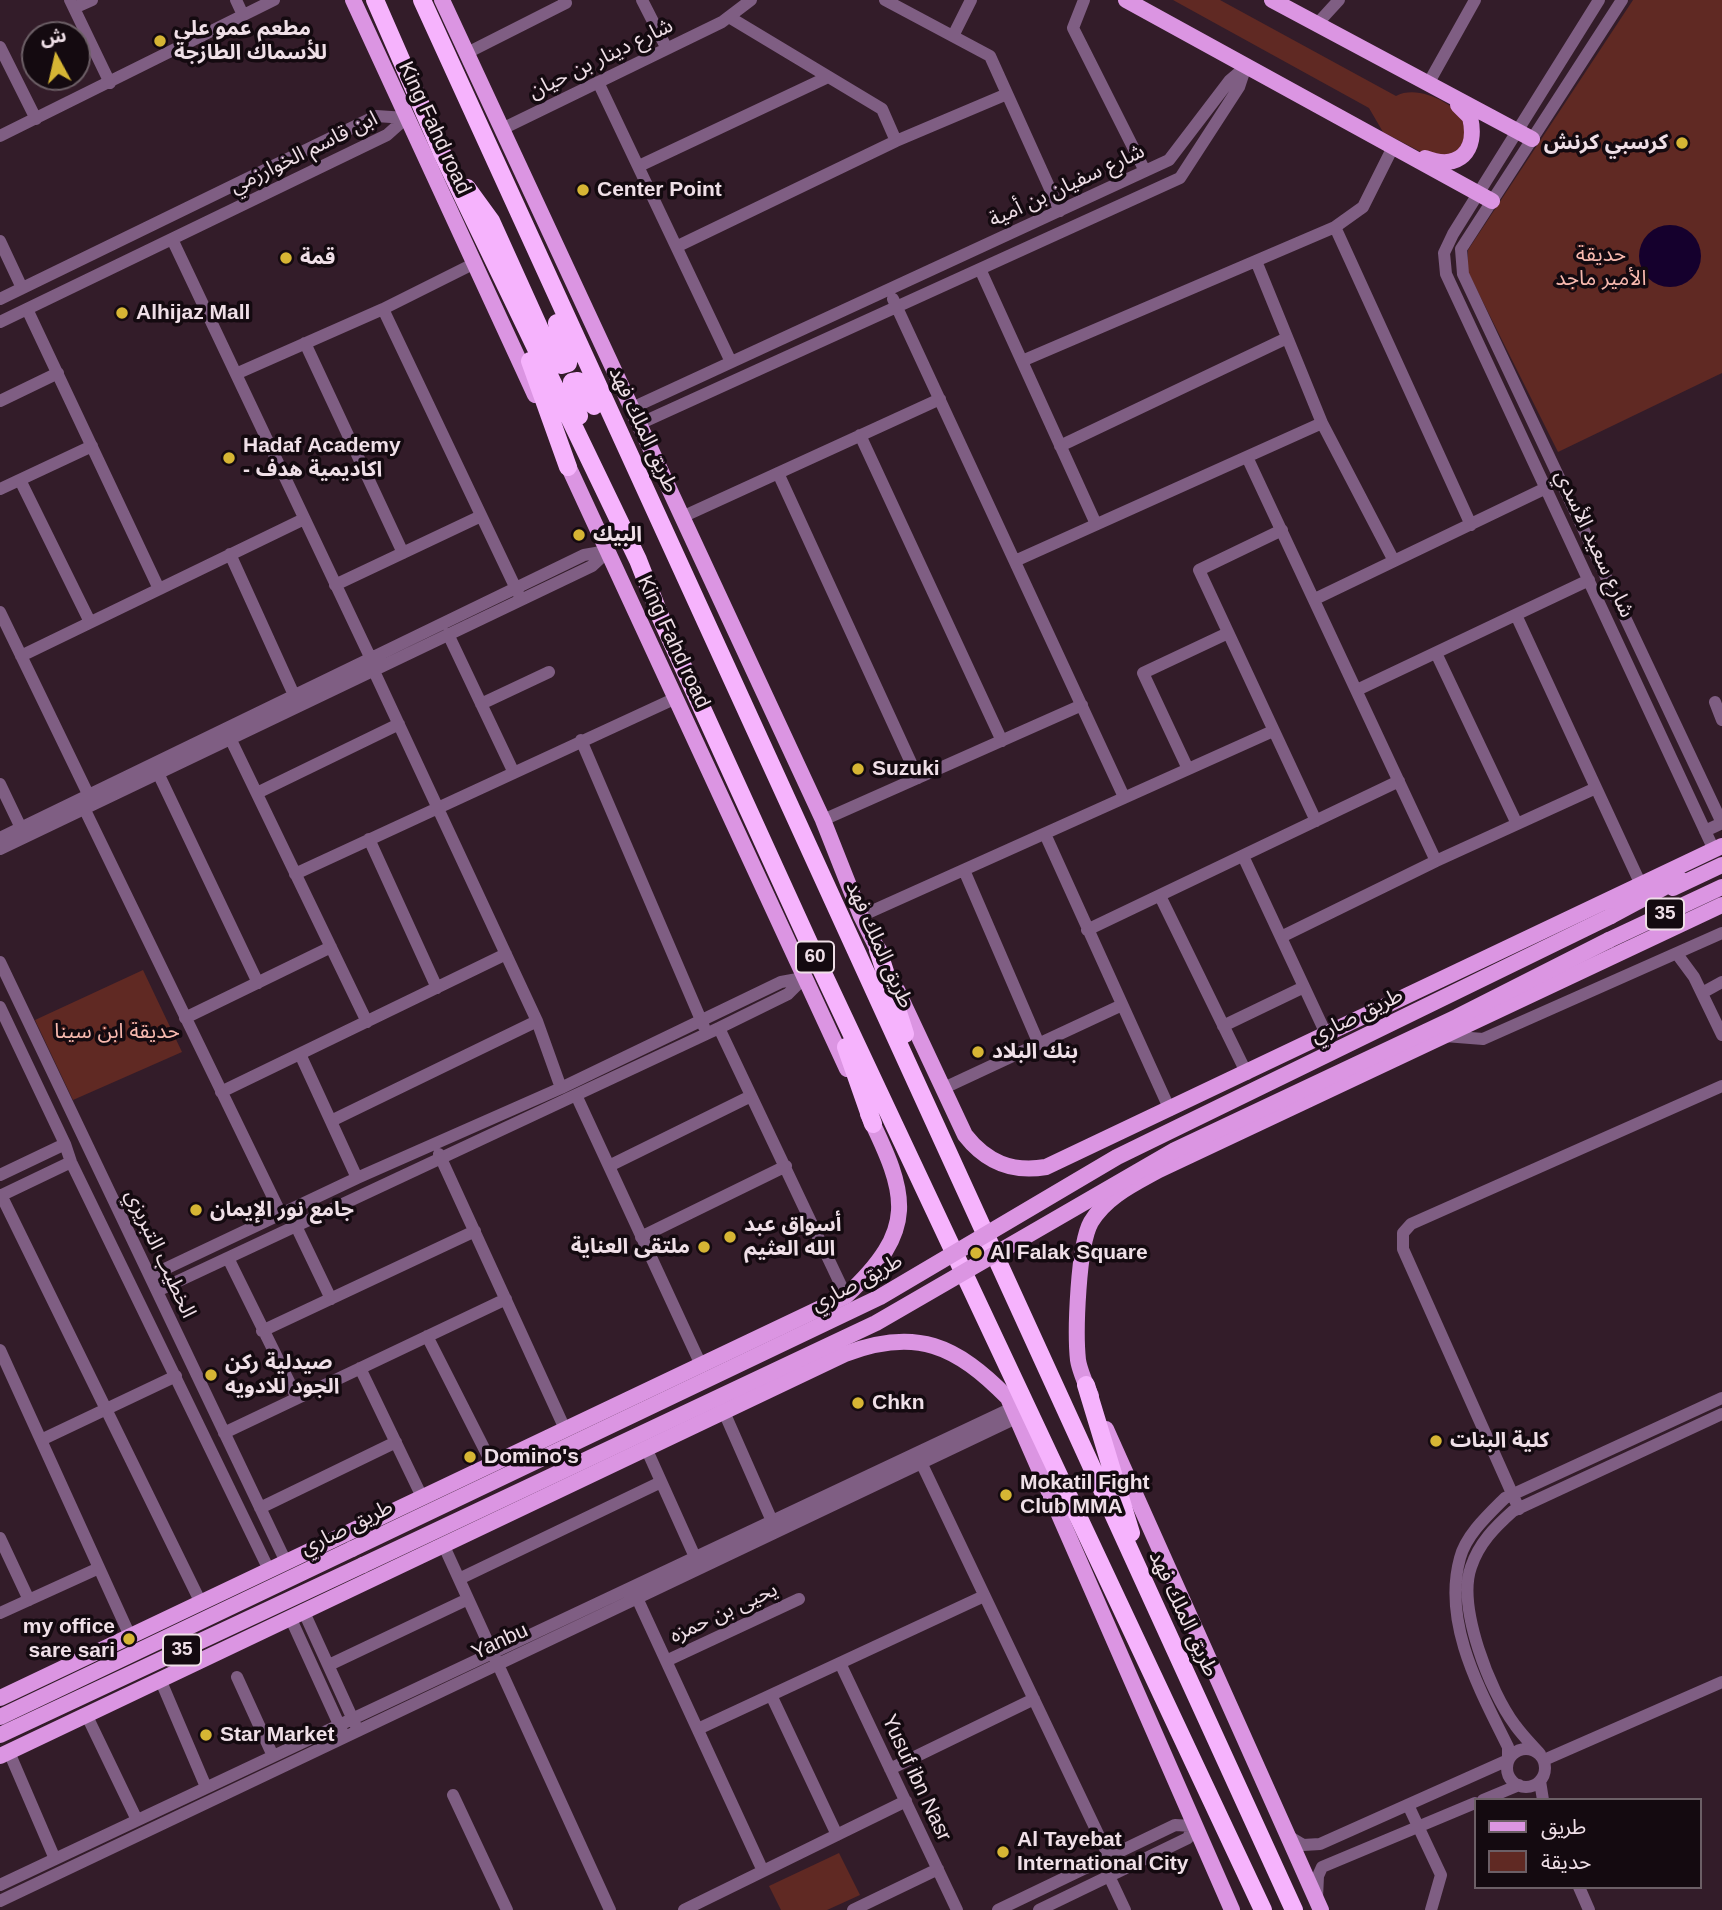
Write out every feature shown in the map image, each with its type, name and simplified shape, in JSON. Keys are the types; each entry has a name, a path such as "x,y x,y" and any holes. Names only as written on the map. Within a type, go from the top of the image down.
{"highway":[{"name":"60","path":"376,0 441,151 638,560 755,827 1263,1910"},
{"name":"طريق الملك فهد","path":"422,0 1294,1910"},
{"path":"441,151 491,220 552,356 561,365 568,363 563,336 489,148"},
{"path":"495,266 568,467"},
{"path":"638,560 626,521 571,398 572,382 578,381 586,387 672,563 700,607"},
{"path":"878,950 930,1114"},
{"path":"814,954 873,1124"},
{"path":"1086,1385 1153,1603"}],"main road":[{"name":"King Fahd road","path":"0,1698 846,1296 878,1264 898,1222 901,1204 899,1185 873,1124 353,0"},
{"name":"طريق الملك فهد","path":"442,0 823,820 861,916 965,1135 976,1149 992,1160 1011,1168 1034,1169 1060,1163 1719,851"},
{"path":"1126,0 1485,197"},
{"path":"1272,0 1525,135"},
{"path":"1393,147 1440,163 1453,161 1466,153 1473,143 1470,117 1428,84"},
{"path":"643,627 755,827"},
{"path":"1611,916 1719,851"},
{"name":"طريق صاري","path":"0,1717 880,1297 1117,1157 1611,916 1722,865"},
{"name":"طريق صاري","path":"0,1735 876,1323 1175,1150 1457,1017 1609,940 1722,887"},
{"path":"1319,1906 1078,1363 1083,1251 1090,1223 1112,1196 1158,1170 1722,905"},
{"path":"5,1754 845,1354 876,1343 898,1340 946,1350 987,1377 1012,1408 1193,1826 1233,1910"}],"street":[{"path":"92,0 72,4 110,83"},
{"path":"236,0 243,15"},
{"path":"0,136 274,0"},
{"path":"642,0 667,49"},
{"name":"شارع دينار بن حيان","path":"502,129 729,17 751,0"},
{"path":"886,0 990,56 1060,211"},
{"path":"953,36 971,0"},
{"path":"1084,0 1073,28 1145,171"},
{"path":"1317,24 1324,0"},
{"path":"1317,24 1339,0"},
{"path":"1428,84 1475,0"},
{"path":"1525,135 1599,0"},
{"path":"1485,197 1525,135 1622,0"},
{"path":"467,53 567,1"},
{"path":"729,17 882,109 896,141"},
{"path":"0,47 36,119"},
{"name":"شارع سفيان بن أمية","path":"632,408 1169,160 1230,80 1246,66"},
{"name":"شارع سفيان بن أمية","path":"639,424 1180,178 1239,87 1246,66"},
{"path":"639,166 828,77"},
{"path":"598,82 731,362"},
{"path":"678,246 896,141 1007,94"},
{"name":"ابن قاسم الخوارزمي","path":"0,299 376,116 406,118"},
{"name":"ابن قاسم الخوارزمي","path":"0,322 387,135 406,118"},
{"path":"1022,361 1335,228 1363,207 1393,147"},
{"name":"شارع سعيد الأسدي","path":"1485,197 1461,249 1463,274 1722,823"},
{"name":"شارع سعيد الأسدي","path":"1485,197 1444,253 1446,274 1705,831 1719,851"},
{"path":"1335,228 1471,525"},
{"path":"172,239 238,373 303,519 537,1021 561,1088"},
{"path":"0,241 22,288"},
{"path":"89,256 99,274"},
{"path":"1256,261 1322,423 1394,561"},
{"path":"238,373 383,309 474,264"},
{"path":"980,269 1096,524"},
{"path":"888,290 1124,797"},
{"path":"27,309 159,589"},
{"path":"383,309 518,594"},
{"path":"1060,446 1287,338"},
{"path":"305,343 403,553"},
{"path":"0,401 58,373"},
{"path":"682,517 940,399"},
{"path":"1015,561 1322,423"},
{"path":"860,435 1002,741"},
{"path":"0,489 92,446"},
{"path":"1247,457 1436,861"},
{"path":"778,473 918,778"},
{"path":"20,480 90,622"},
{"path":"1315,598 1546,488"},
{"path":"335,585 481,516"},
{"path":"21,656 303,519"},
{"path":"1282,530 1199,570 1315,821"},
{"path":"0,849 518,594 592,566 608,551"},
{"path":"230,554 294,695"},
{"path":"1357,690 1590,580"},
{"path":"0,838 294,695 448,634 518,594"},
{"path":"0,612 88,794"},
{"path":"1516,615 1642,887"},
{"path":"1188,769 1143,673 1228,633"},
{"path":"448,634 513,771"},
{"path":"1436,653 1517,824"},
{"path":"481,704 549,672"},
{"path":"295,874 676,698"},
{"path":"1715,702 1722,720"},
{"path":"823,820 1082,705"},
{"path":"257,793 399,724"},
{"path":"861,916 1273,731"},
{"path":"230,738 367,1021"},
{"path":"581,740 706,1034"},
{"path":"158,772 258,983"},
{"path":"1087,930 1399,781"},
{"path":"0,784 21,828"},
{"path":"1281,937 1436,861 1596,788"},
{"path":"84,808 281,1214"},
{"path":"1705,831 1722,823"},
{"path":"1045,834 1170,1111"},
{"path":"369,839 437,988"},
{"path":"1243,856 1327,1036"},
{"path":"964,870 1039,1044"},
{"path":"1160,896 1247,1074"},
{"path":"1445,1036 1483,1038 1722,934 1722,942"},
{"path":"186,1018 331,947"},
{"path":"221,1092 506,954"},
{"path":"1677,954 1702,993 1722,1035"},
{"name":"الخطيب التبريزي","path":"0,962 286,1562"},
{"path":"150,1276 358,1178 561,1088 781,982 804,978"},
{"path":"157,1291 719,1028 788,994 804,978"},
{"path":"1702,993 1722,982"},
{"path":"1223,1026 1304,987"},
{"path":"944,1088 1122,1005"},
{"name":"الخطيب التبريزي","path":"1,1011 268,1570"},
{"path":"331,1121 537,1021"},
{"path":"719,1028 846,1296"},
{"path":"300,1054 358,1178"},
{"path":"1519,1509 1403,1249 1403,1233 1411,1224 1722,1086"},
{"path":"576,1096 701,1365"},
{"path":"609,1166 751,1096"},
{"path":"0,1175 65,1144"},
{"path":"435,1144 565,1429"},
{"path":"71,1162 1,1196 201,1602"},
{"path":"642,1237 786,1166"},
{"path":"296,1226 331,1299"},
{"path":"262,1331 475,1231"},
{"path":"228,1258 297,1398"},
{"path":"224,1433 506,1299"},
{"path":"427,1336 492,1464"},
{"path":"1,1358 130,1636"},
{"path":"360,1368 422,1497"},
{"path":"41,1440 176,1376"},
{"path":"1538,1798 1508,1775 1508,1747 1459,1634 1454,1602 1460,1556 1483,1519 1512,1495 1722,1398"},
{"name":"Yanbu","path":"495,1658 637,1598 919,1458 1012,1408"},
{"path":"723,1412 772,1521"},
{"path":"1541,1798 1540,1781 1546,1768 1542,1757 1514,1724 1471,1626 1467,1600 1471,1569 1482,1544 1494,1528 1519,1509 1722,1414"},
{"path":"1679,1418 1686,1431"},
{"path":"260,1508 396,1442"},
{"path":"646,1448 695,1557"},
{"path":"919,1458 1109,1857"},
{"name":"Yanbu","path":"0,1900 695,1557 919,1458"},
{"path":"459,1579 661,1482"},
{"path":"0,1538 29,1600"},
{"path":"443,1544 610,1910"},
{"path":"0,1613 99,1568"},
{"path":"698,1729 984,1595"},
{"path":"637,1598 764,1871"},
{"path":"328,1665 468,1599"},
{"name":"يحيى بن حمزه","path":"666,1661 799,1599"},
{"path":"297,1614 328,1665 356,1724"},
{"path":"297,1614 341,1731"},
{"name":"Yusuf ibn Nasr","path":"839,1663 957,1910"},
{"path":"237,1677 273,1756"},
{"path":"160,1679 206,1787"},
{"path":"1542,1757 1722,1682"},
{"path":"771,1695 837,1835"},
{"path":"890,1769 1034,1699"},
{"path":"86,1714 137,1820"},
{"name":"Yanbu","path":"0,1885 273,1756 341,1731"},
{"path":"1288,1836 1303,1845 1320,1844 1409,1807 1508,1760 1519,1750 1526,1748 1542,1757"},
{"path":"5,1754 55,1859"},
{"path":"1489,1798 1540,1781"},
{"path":"453,1795 507,1910"},
{"path":"690,1909 905,1801"},
{"path":"1319,1906 1318,1876 1322,1867 1474,1803"},
{"path":"1409,1807 1441,1875 1431,1910"},
{"path":"998,1910 1175,1825 1193,1826 1188,1838 1039,1910"},
{"path":"853,1910 938,1869"},
{"path":"1109,1876 1125,1910"},
{"path":"1581,1889 1589,1910"}],"green space":[{"path":"1173,0 1220,0 1396,96 1415,92 1436,98 1454,109 1469,123 1462,154 1438,161 1383,132 1369,108"},
{"name":"حديقة الأمير ماجد","path":"1633,0 1722,0 1722,373 1558,452 1468,272 1468,250"},
{"name":"حديقة ابن سينا","path":"143,970 182,1052 73,1100 35,1020"},
{"path":"839,1853 860,1895 827,1910 781,1910 769,1886"}],"shaded area":[{"path":"1664,225 1676,225 1692,234 1699,244 1699,268 1692,278 1676,287 1664,287 1653,282 1644,273 1639,262 1639,250 1644,239 1653,230"}],"place":[{"name":"مطعم عمو علي للأسماك الطازجة","path":"160,41"},
{"name":"كرسبي كرنش","path":"1682,143"},
{"name":"Center Point","path":"583,190"},
{"name":"قمة","path":"286,258"},
{"name":"Alhijaz Mall","path":"122,313"},
{"name":"Hadaf Academy - اكاديمية هدف","path":"229,458"},
{"name":"البيك","path":"579,535"},
{"name":"Suzuki","path":"858,769"},
{"name":"بنك البلاد","path":"978,1052"},
{"name":"جامع نور الإيمان","path":"196,1210"},
{"name":"أسواق عبد الله العثيم","path":"730,1237"},
{"name":"ملتقى العناية","path":"704,1247"},
{"name":"Al Falak Square","path":"976,1253"},
{"name":"صيدلية ركن الجود للادويه","path":"211,1375"},
{"name":"Chkn","path":"858,1403"},
{"name":"كلية البنات","path":"1436,1441"},
{"name":"Domino's","path":"470,1457"},
{"name":"Mokatil Fight Club MMA","path":"1006,1495"},
{"name":"my office sare sari","path":"129,1639"},
{"name":"Star Market","path":"206,1735"},
{"name":"Al Tayebat International City","path":"1003,1852"}]}
